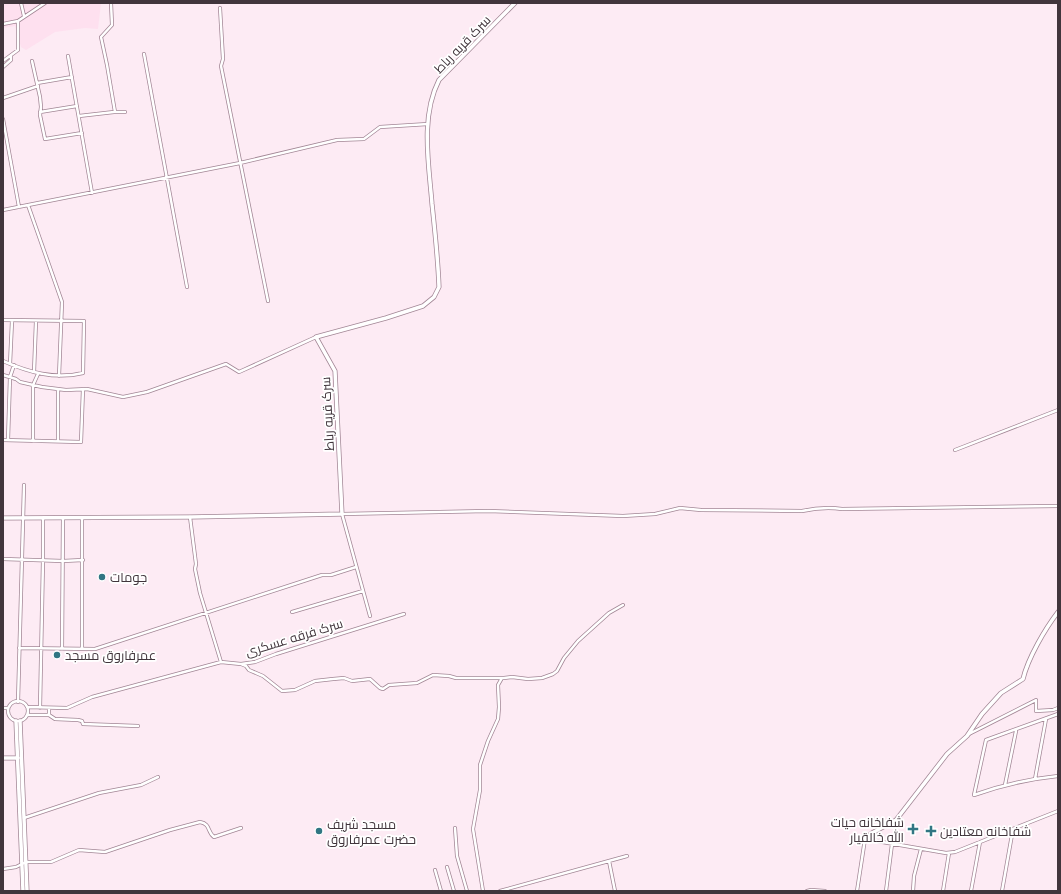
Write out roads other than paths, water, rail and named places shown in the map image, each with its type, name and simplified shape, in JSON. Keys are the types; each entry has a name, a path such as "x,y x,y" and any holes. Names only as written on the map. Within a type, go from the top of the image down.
{"street":[{"path":"21,3 24,16"},
{"path":"3,24 18,21 45,3"},
{"path":"111,3 112,25 101,37 115,112"},
{"name":"سرک قریه رباط","path":"342,514 335,370 316,337 386,318 423,306 434,297 439,287 428,159 428,124 433,92 439,80 516,3"},
{"path":"220,8 223,59 221,66 268,301"},
{"path":"3,61 18,50 18,21"},
{"path":"144,54 187,287"},
{"path":"3,67 11,60 11,56"},
{"path":"68,56 92,193"},
{"path":"32,61 41,107 40,112 44,138 46,140 82,133"},
{"path":"3,98 37,85 72,77"},
{"path":"40,112 77,106"},
{"path":"79,116 125,112"},
{"path":"3,119 19,207"},
{"path":"3,210 166,178 336,140 364,139 380,127 428,124"},
{"path":"28,205 62,302 60,321 59,376"},
{"path":"3,320 84,321 83,374 70,377 38,374 3,361"},
{"path":"8,440 10,378 12,365 12,321"},
{"path":"34,372 36,321"},
{"path":"3,376 33,385 58,389 88,388 123,397 147,392 226,364 239,372 316,337"},
{"path":"33,441 33,385 38,374"},
{"path":"58,389 58,441"},
{"path":"3,440 81,442 83,389"},
{"path":"955,450 1058,410"},
{"path":"18,702 24,485"},
{"path":"3,518 190,517 488,512 623,516 655,514 680,508 701,510 802,511 814,508 842,509 1058,506"},
{"path":"342,514 370,616"},
{"path":"190,517 196,564 195,569 200,593 221,662"},
{"path":"40,708 44,560 43,518"},
{"path":"62,649 63,518"},
{"path":"82,518 82,650"},
{"path":"3,559 63,561 83,560"},
{"path":"20,648 95,649 322,575 331,575 356,567"},
{"path":"292,612 363,591"},
{"path":"241,664 246,666 249,670 263,676 282,691 294,690 315,681 333,678 344,678 352,681 370,679 383,689 390,686 417,683 433,675 456,678 512,677 528,680 542,678 557,671 564,658 578,641 609,613 623,605"},
{"path":"857,891 865,839 872,833 896,820 947,754 967,736 982,714 1001,693 1023,679 1025,669 1050,622 1058,612"},
{"name":"سرک فرقه عسکری","path":"27,708 67,708 92,697 221,662 241,664 255,662 404,614"},
{"path":"483,891 474,829 480,790 480,765 488,741 498,719 498,685 502,678"},
{"path":"967,736 1036,700 1036,711 1053,710 1058,708"},
{"path":"3,708 8,708 12,704 18,702 24,704 27,708 27,715 24,719 18,721 11,719 8,713 8,708"},
{"path":"49,709 49,716"},
{"path":"3,713 8,713"},
{"path":"1058,714 986,740 974,795 1005,785 1058,776"},
{"path":"27,715 49,716 55,719 78,720 82,721 83,724 138,726"},
{"path":"1036,779 1046,719"},
{"path":"18,721 18,758 27,891"},
{"path":"18,721 24,818 23,891"},
{"path":"1005,785 1016,730"},
{"path":"3,758 18,758"},
{"path":"24,818 99,793 141,785 158,777"},
{"path":"865,839 946,853 956,852 1058,811"},
{"path":"3,869 16,867 24,863 50,862 79,850 105,852 170,830 200,822 208,826 211,835 214,837 241,828"},
{"path":"455,828 457,856 467,891"},
{"path":"1002,891 1013,829"},
{"path":"971,891 980,842"},
{"path":"886,891 892,844"},
{"path":"913,891 914,876 920,848"},
{"path":"943,891 949,852"},
{"path":"500,891 627,856"},
{"path":"609,861 615,891"},
{"path":"447,867 454,891"},
{"path":"435,870 440,891"},
{"path":"806,891 825,891"}],"place":[{"name":"جومات","path":"102,577"},
{"name":"عمرفاروق مسجد","path":"57,655"},
{"name":"شفاخانه حیات الله خالقیار","path":"913,829"},
{"name":"مسجد شریف حضرت عمرفاروق","path":"319,831"},
{"name":"شفاخانه معتادین","path":"931,831"}]}
